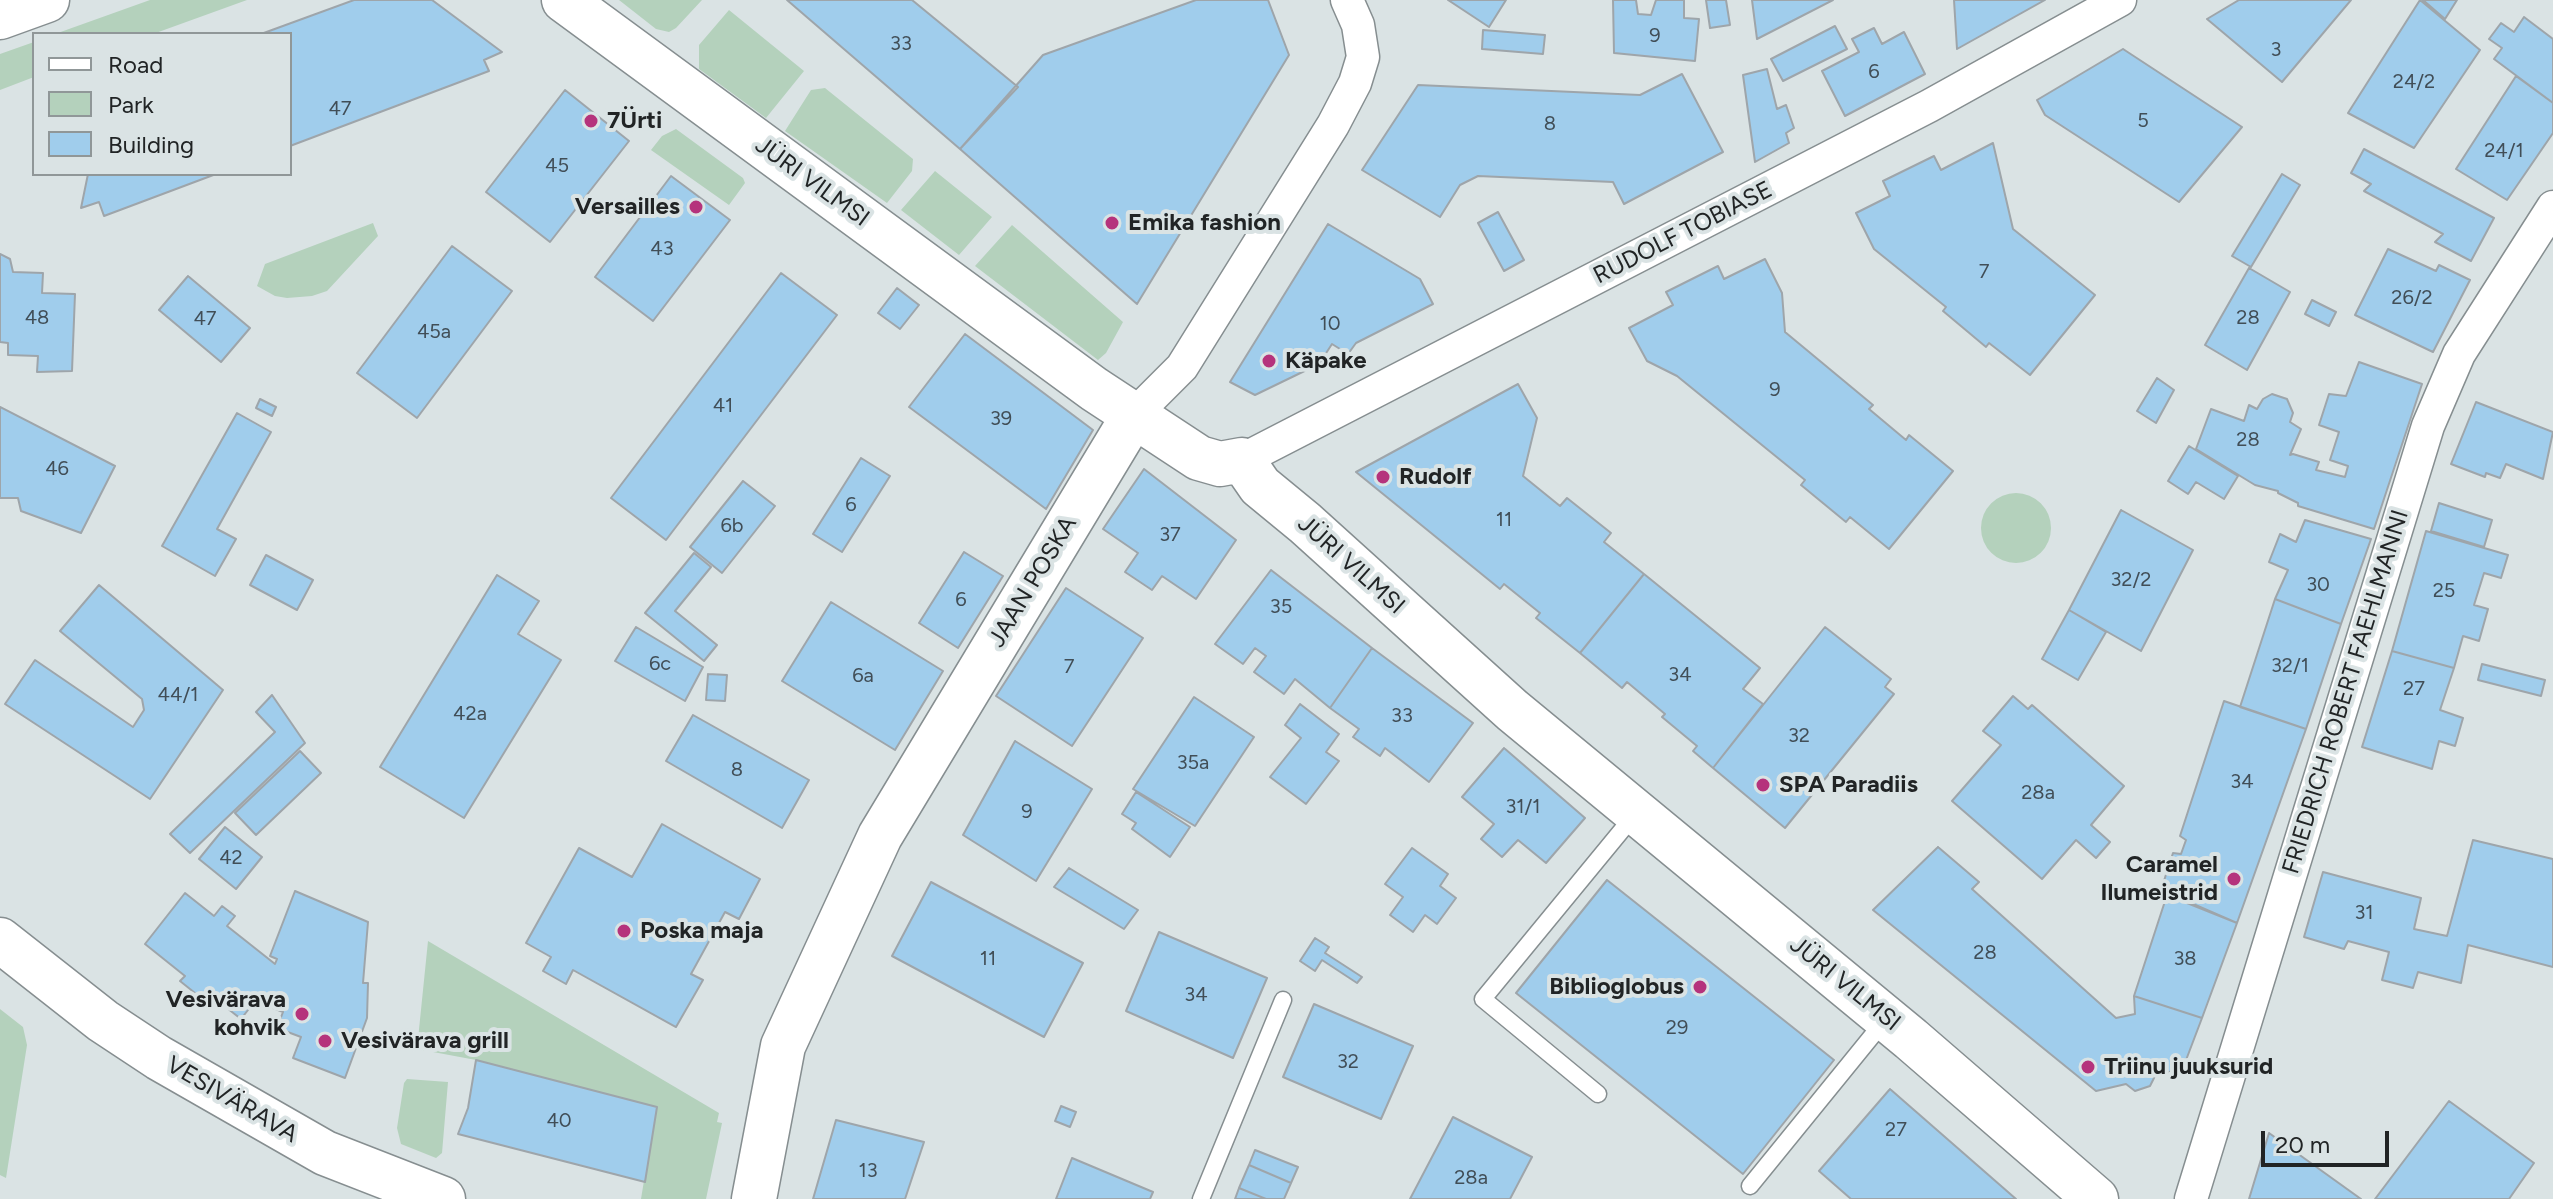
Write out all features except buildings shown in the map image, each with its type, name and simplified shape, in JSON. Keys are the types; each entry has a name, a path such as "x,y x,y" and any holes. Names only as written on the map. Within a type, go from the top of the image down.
{"street":[{"path":"0,17 47,0"},
{"name":"JÜRI VILMSI","path":"564,0 1094,389 1199,458 1220,464 1242,460 1260,486 1512,710 1886,1019 2096,1199"},
{"name":"JAAN POSKA","path":"754,1199 783,1046 880,836 1134,415 1182,367 1333,125 1355,83 1363,57 1358,25 1347,0"},
{"name":"RUDOLF TOBIASE","path":"1242,460 1929,106 2120,0"},
{"name":"FRIEDRICH ROBERT FAEHLMANNI","path":"2191,1199 2428,426 2459,354 2553,207"},
{"name":"VESIVÄRAVA","path":"0,940 103,1021 159,1058 325,1153 443,1199"}],"lane":[{"path":"1598,1094 1483,999 1637,812"},
{"path":"1201,1199 1283,1000"},
{"path":"1750,1186 1886,1019"}],"green space":[{"path":"150,0 247,0 159,32 61,32"},
{"path":"619,0 702,0 669,32 656,29"},
{"path":"729,10 804,71 766,118 699,69 699,45"},
{"path":"32,43 32,78 0,90 0,54"},
{"path":"825,88 913,159 912,171 887,203 785,131 811,90"},
{"path":"676,129 743,178 745,183 729,205 651,150 662,136"},
{"path":"935,171 992,217 959,255 901,210"},
{"path":"373,223 378,236 327,291 287,298 275,296 257,286 265,264"},
{"path":"1012,225 1123,322 1106,353 1098,360 975,266"},
{"path":"2009,493 2023,493 2045,508 2051,528 2049,541 2041,553 2023,563 2009,563 1987,548 1981,535 1981,521 1996,499"},
{"path":"428,941 719,1113 717,1122 722,1123 706,1199 641,1199 656,1107 476,1060 417,1049"},
{"path":"0,1009 23,1027 27,1045 6,1178 0,1175"},
{"path":"407,1079 448,1082 442,1153 436,1158 401,1144 397,1128"}],"place":[{"name":"7Ürti","path":"591,121"},
{"name":"Versailles","path":"696,207"},
{"name":"Emika fashion","path":"1112,223"},
{"name":"Käpake","path":"1269,361"},
{"name":"Rudolf","path":"1383,477"},
{"name":"SPA Paradiis","path":"1763,785"},
{"name":"Caramel Ilumeistrid","path":"2234,879"},
{"name":"Poska maja","path":"624,931"},
{"name":"Biblioglobus","path":"1700,987"},
{"name":"Vesivärava kohvik","path":"302,1014"},
{"name":"Vesivärava grill","path":"325,1041"},
{"name":"Triinu juuksurid","path":"2088,1067"}]}
